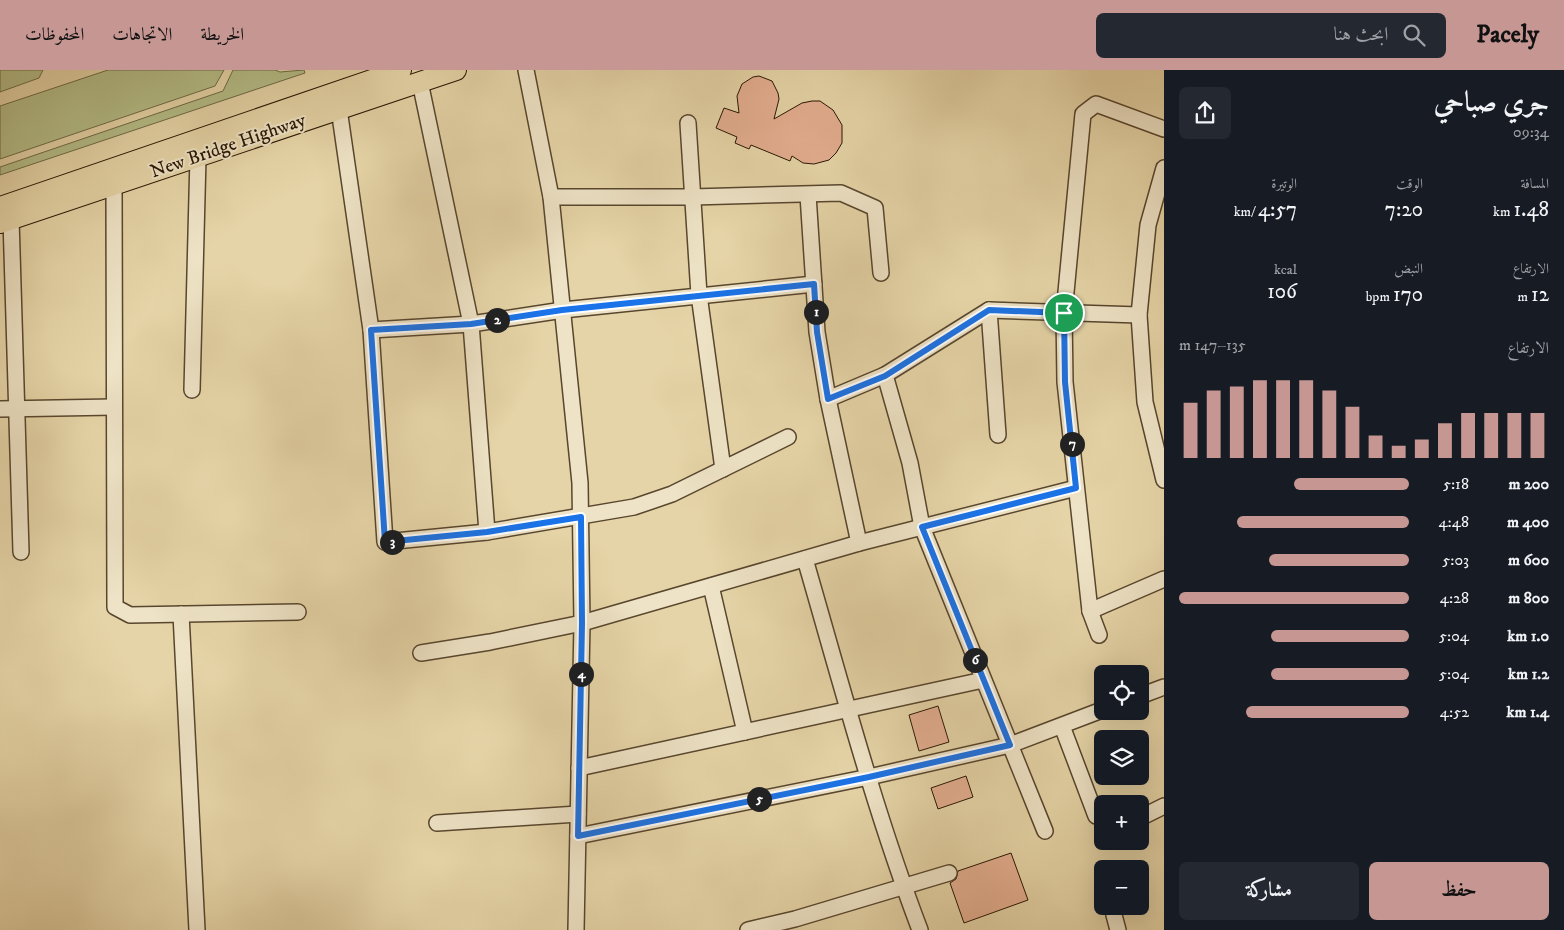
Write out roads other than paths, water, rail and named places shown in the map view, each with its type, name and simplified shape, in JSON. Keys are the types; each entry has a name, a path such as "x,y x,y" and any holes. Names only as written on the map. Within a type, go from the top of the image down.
{"main road":[{"name":"New Bridge Highway","path":"4,216 402,70"},
{"name":"New Bridge Highway","path":"4,216 114,185 456,70"}],"street":[{"path":"526,70 551,197 580,484 582,623 576,930"},
{"path":"420,82 471,324 487,532"},
{"path":"1099,635 1090,611 1065,382 1064,313 1083,114 1096,104 1164,129"},
{"path":"339,109 371,330 385,542 487,532 634,507 672,494 788,438"},
{"path":"688,123 699,295 723,469"},
{"path":"192,390 198,157"},
{"path":"1164,168 1148,225 1140,315 1145,402 1164,480"},
{"path":"114,185 115,607 130,615 298,612"},
{"path":"551,197 692,198 841,193 875,208 880,273"},
{"path":"808,195 817,332 828,399 859,543"},
{"path":"4,216 17,409 21,552"},
{"path":"371,330 471,324 562,310 814,284"},
{"path":"989,310 998,435"},
{"path":"828,399 885,376 989,310 1140,315"},
{"path":"885,376 910,463 922,527 1045,831"},
{"path":"0,409 114,407"},
{"path":"421,653 490,642 582,623 859,543 1076,488"},
{"path":"805,559 869,777 904,888 920,930"},
{"path":"1090,611 1164,579"},
{"path":"711,586 744,732"},
{"path":"181,614 197,930"},
{"path":"579,768 984,680"},
{"path":"1149,693 1164,687"},
{"path":"578,836 869,777 1010,745 1094,713"},
{"path":"1062,726 1094,811"},
{"path":"1149,814 1164,806"},
{"path":"437,823 578,814"},
{"path":"748,930 797,925 949,873"},
{"path":"1114,915 1118,930"}]}
